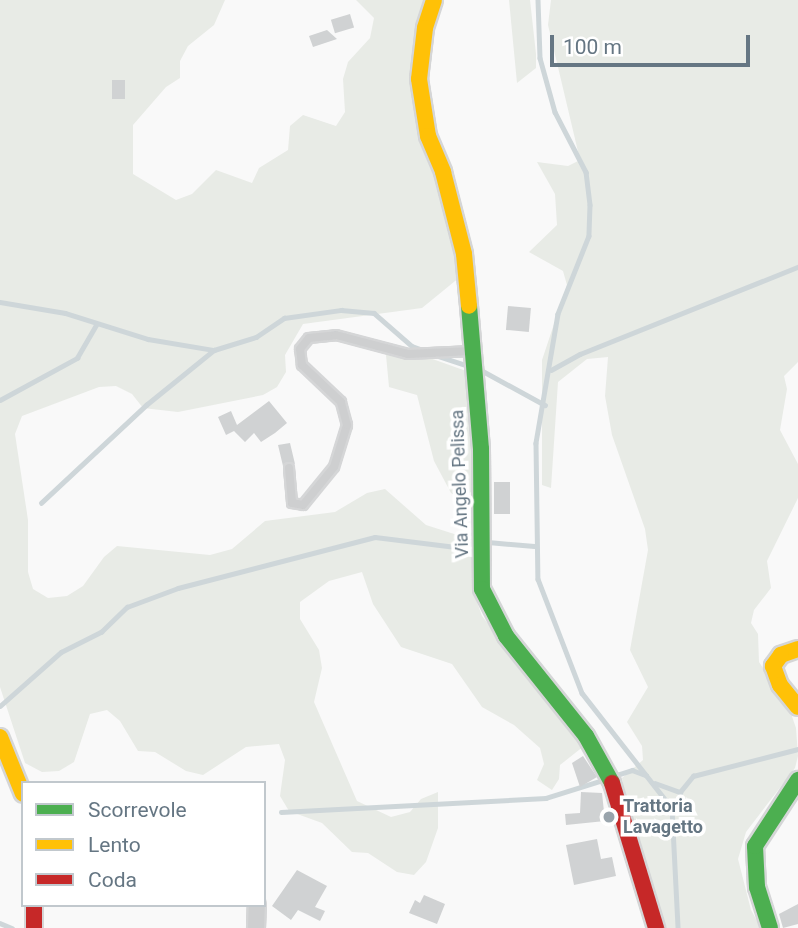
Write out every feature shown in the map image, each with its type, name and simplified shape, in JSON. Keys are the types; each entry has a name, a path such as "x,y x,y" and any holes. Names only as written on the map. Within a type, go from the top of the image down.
{"main road":[{"name":"Via Angelo Pelissa","path":"434,0 425,28 419,79 428,136 443,172 463,244 472,351 486,604 609,772 656,928"},
{"path":"798,649 781,656 773,666 780,685 798,707"},
{"path":"0,737 21,789"},
{"path":"770,928 757,887 755,846 764,826 798,780"},
{"path":"34,907 34,928"}],"street":[{"path":"256,928 257,907"}],"lane":[{"path":"289,468 292,503 303,505 334,467 347,425 341,402 302,365 300,349 309,338 336,335 408,354 472,351"}],"shaded area":[{"path":"0,0 225,0 214,25 188,46 180,61 180,78 166,87 133,125 133,174 176,200 192,194 216,170 252,183 259,168 288,150 290,126 303,115 336,126 345,112 343,79 348,62 370,38 374,18 356,0 428,0 415,43 460,277 422,308 303,324 285,355 286,372 277,387 263,395 178,412 143,408 132,394 116,386 99,387 22,416 15,434 28,520 28,572 33,589 48,598 67,596 83,586 104,557 117,546 210,555 232,549 265,521 335,512 367,493 385,489 426,525 473,540 473,591 482,616 584,746 560,765 559,779 552,790 537,780 544,764 540,748 514,725 482,707 452,664 401,647 373,604 362,572 329,581 300,602 300,619 319,650 322,668 314,702 357,801 391,817 410,812 421,799 438,792 438,828 426,862 414,875 397,872 368,853 352,852 322,823 289,811 280,796 285,760 279,744 246,747 203,775 186,771 155,752 138,751 120,721 107,710 90,714 74,762 59,771 42,772 25,763 0,687"},
{"path":"509,0 530,0 536,54 536,68 517,83"},
{"path":"551,0 798,0 798,362 784,376 787,389 780,430 798,464 798,498 767,561 771,588 754,610 751,623 758,634 759,662 788,705 796,728 798,756 795,768 746,832 738,859 751,910 761,928 665,928 625,800 622,778 643,760 642,746 627,722 648,687 630,650 648,550 645,529 612,435 605,396 608,357 587,359 558,382 551,488 542,485 542,360 567,285 563,271 529,252 557,225 555,194 537,162 568,166 580,160 548,25"},
{"path":"386,355 424,356 469,372 474,491 458,497 451,493 434,461 417,395 389,387"}],"building":[{"path":"350,14 354,27 335,33 331,20"},
{"path":"327,30 337,39 313,47 309,36"},
{"path":"112,80 125,80 125,99 112,99"},
{"path":"508,306 531,308 529,332 506,330"},
{"path":"269,401 287,423 275,433 261,442 254,433 245,442 234,431 226,435 218,417 231,411 237,425"},
{"path":"290,443 295,464 288,462 283,466 278,445"},
{"path":"494,482 510,482 510,514 494,514"},
{"path":"583,756 597,777 580,787 572,763"},
{"path":"581,792 602,793 605,821 566,825 565,814 580,813"},
{"path":"597,839 601,859 612,857 616,876 574,885 566,845"},
{"path":"297,870 327,886 315,907 325,911 320,921 298,910 291,920 272,906"},
{"path":"424,895 445,904 437,924 409,913 415,900 420,903"},
{"path":"798,904 798,924 783,928 779,914"}],"waterway":[{"path":"538,0 540,58 555,112 586,172 590,205 589,236 558,314 536,443 538,579 582,693 672,808 678,928"},
{"path":"551,370 580,354 798,267"},
{"path":"0,302 65,313 148,339 214,350 256,337 284,318 341,310 374,313 412,346 426,351"},
{"path":"0,400 77,358 96,325"},
{"path":"41,503 146,405 214,350"},
{"path":"438,356 466,365"},
{"path":"481,370 545,405"},
{"path":"0,706 61,652 101,632 127,607 178,588 375,537 455,547 476,543"},
{"path":"488,542 534,546"},
{"path":"655,783 680,792 693,776 798,749"},
{"path":"617,775 632,770 646,775"},
{"path":"281,812 546,798 606,779"},
{"path":"0,923 12,928"}],"traffic: fast":[{"path":"469,306 481,449 482,589 506,636 586,736 612,783"},
{"path":"770,928 757,887 755,846 798,780"}],"traffic: slow":[{"path":"434,0 425,28 419,79 428,136 443,172 464,254 469,306"},
{"path":"798,649 781,655 773,666 780,685 798,707"},
{"path":"0,737 21,789"}],"traffic: jam":[{"path":"612,783 656,928"},
{"path":"34,907 34,928"}],"place":[{"name":"Trattoria Lavagetto","path":"609,817"}]}
